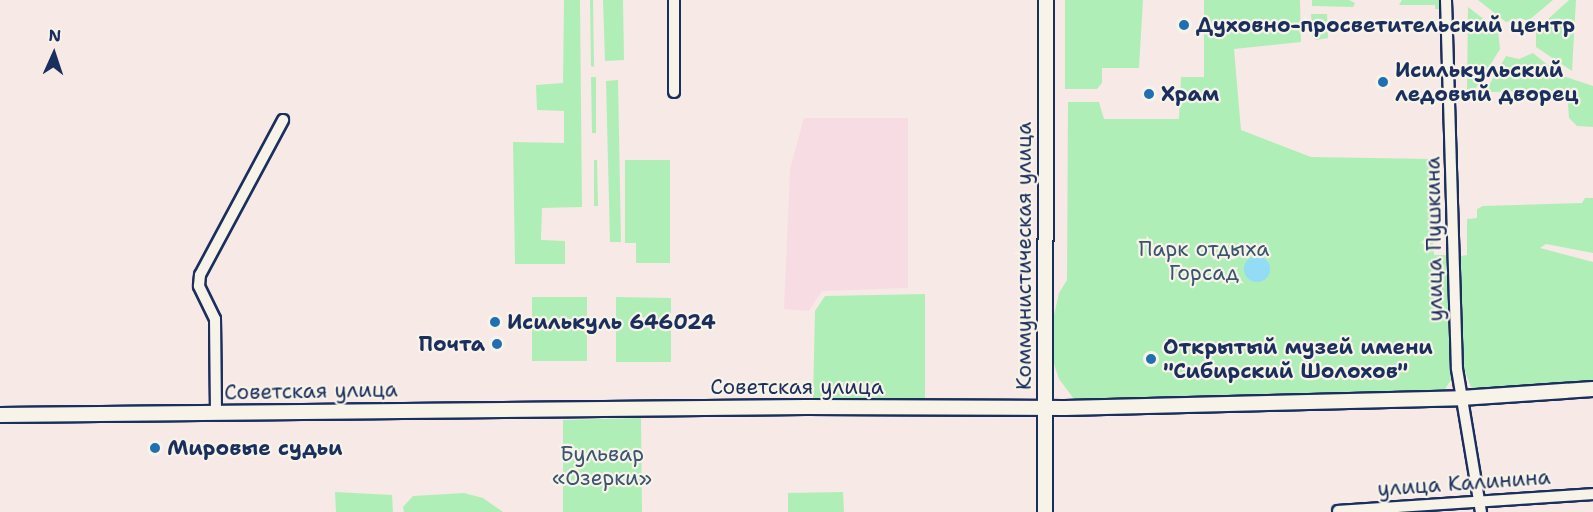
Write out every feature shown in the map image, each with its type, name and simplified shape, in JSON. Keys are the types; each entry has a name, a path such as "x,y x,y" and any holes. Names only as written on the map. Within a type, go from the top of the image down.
{"street":[{"path":"674,0 674,92"},
{"name":"Коммунистическая улица","path":"1045,512 1046,0"},
{"name":"улица Пушкина","path":"1446,0 1454,293 1461,398 1480,507"},
{"path":"216,413 215,319 199,286 200,275 284,120"},
{"name":"Советская улица","path":"0,415 1044,408 1461,398 1593,389"},
{"name":"улица Калинина","path":"1338,511 1480,507 1593,494"}],"shaded area":[{"path":"804,118 908,118 908,288 822,291 809,311 784,309 790,169"}],"green space":[{"path":"564,0 580,0 582,207 542,208 541,240 565,241 565,264 515,264 513,142 564,143 564,111 537,110 536,85 563,83"},
{"path":"590,0 593,0 594,67 591,66"},
{"path":"603,0 623,0 624,60 605,61"},
{"path":"1065,0 1143,0 1139,68 1102,68 1102,83 1097,89 1065,89"},
{"name":"Парк отдыха Горсад","path":"1204,0 1300,0 1301,42 1234,49 1241,130 1311,157 1431,159 1434,255 1446,255 1452,378 1444,391 1074,399 1059,379 1054,364 1054,315 1059,293 1067,280 1068,102 1099,102 1104,119 1179,119 1181,77 1204,77"},
{"path":"1312,0 1349,0 1355,3 1353,7 1312,6"},
{"path":"1402,0 1442,0 1442,9 1435,9 1435,5 1399,5"},
{"path":"1478,0 1553,0 1528,21 1520,18 1506,22"},
{"path":"1569,0 1576,0 1572,71 1536,47 1536,30"},
{"path":"1468,7 1498,30 1500,49 1474,91 1467,91"},
{"path":"1311,14 1327,14 1328,38 1316,40 1312,36"},
{"path":"1533,53 1560,75 1593,86 1593,127 1577,126 1569,118 1567,91 1485,92 1506,56 1519,59"},
{"path":"591,77 596,77 596,133 592,133"},
{"path":"618,80 621,242 610,242 606,81"},
{"path":"594,160 597,160 598,206 594,206"},
{"path":"625,160 670,160 670,263 636,263 636,243 625,243"},
{"path":"1585,198 1593,198 1593,253 1546,244 1540,248 1593,262 1593,381 1479,391 1471,387 1462,363 1461,256 1467,255 1467,219 1477,218 1477,209 1483,206 1582,203"},
{"path":"925,294 925,399 813,399 815,311 825,296"},
{"path":"532,297 587,297 587,361 532,361"},
{"path":"616,297 671,298 671,362 616,362"},
{"name":"Бульвар «Озерки»","path":"641,418 642,512 563,512 563,420"},
{"path":"335,492 392,495 393,512 336,512"},
{"path":"843,492 844,512 788,512 788,493"},
{"path":"464,493 483,498 503,512 404,512 403,507 413,496"}],"water":[{"path":"1257,256 1266,260 1270,269 1266,278 1257,282 1248,278 1244,269 1248,260"}],"place":[{"name":"Духовно-просветительский центр","path":"1184,25"},
{"name":"Исилькульский ледовый дворец","path":"1383,82"},
{"name":"Храм","path":"1149,94"},
{"name":"Исилькуль 646024","path":"495,322"},
{"name":"Почта","path":"497,344"},
{"name":"Открытый музей имени \"Сибирский Шолохов\"","path":"1151,359"},
{"name":"Мировые судьи","path":"155,448"}]}
